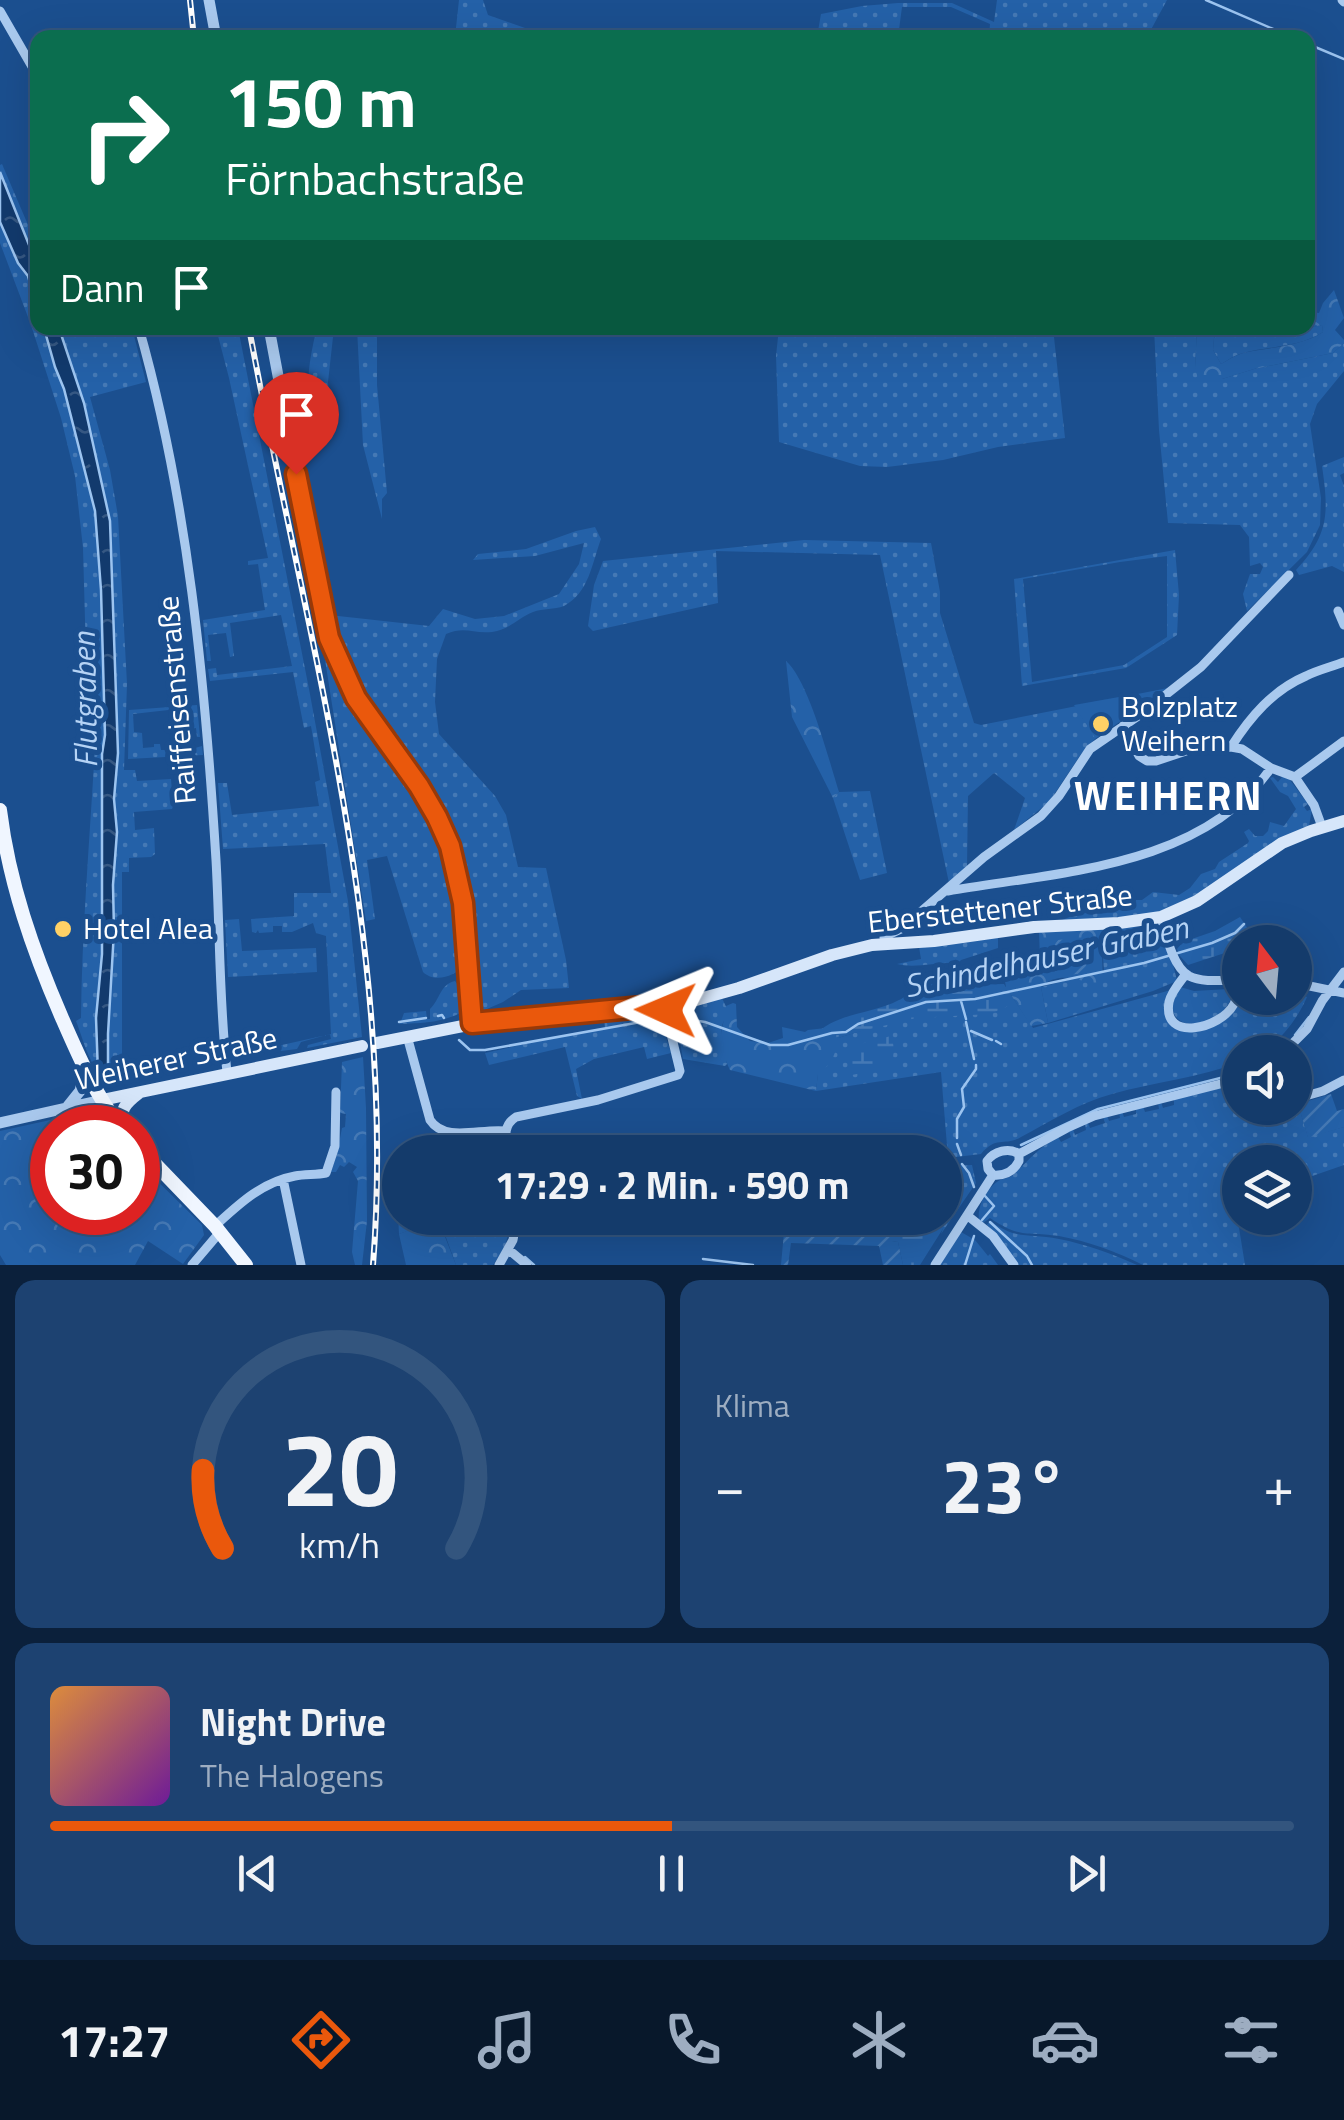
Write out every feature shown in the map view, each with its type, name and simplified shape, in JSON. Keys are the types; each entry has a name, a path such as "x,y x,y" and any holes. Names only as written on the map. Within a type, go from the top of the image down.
{"main road":[{"path":"0,810 26,926 45,978 104,1105"},
{"name":"Eberstettener Straße","path":"407,1036 472,1023 664,1005 712,996 832,955 885,943 1160,916 1197,901 1282,844 1344,821"},
{"path":"378,1043 407,1036"},
{"name":"Weiherer Straße","path":"97,1097 120,1096 362,1046"},
{"path":"126,1105 141,1091"},
{"path":"160,1169 246,1265"}],"street":[{"path":"210,0 215,30"},
{"path":"0,12 30,63"},
{"name":"Raiffeisenstraße","path":"141,335 178,503 201,666 227,1072"},
{"path":"270,335 325,625 356,698 419,786 450,846 463,903 472,1023"},
{"path":"885,943 884,938 901,929 984,858 1041,816 1090,749 1201,667 1289,575"},
{"path":"1338,611 1344,625"},
{"path":"1231,746 1258,710 1281,690 1308,674 1344,662"},
{"path":"1123,726 1139,756 1147,762 1188,750 1231,746 1245,751 1271,768 1295,777 1314,805 1322,827"},
{"path":"1295,777 1341,747"},
{"path":"948,891 1109,863 1166,848 1236,808 1271,768"},
{"path":"1160,916 1186,974 1222,980"},
{"path":"1301,1035 1344,972"},
{"path":"1186,974 1173,992 1169,1008 1175,1022 1190,1029 1210,1025 1223,1015"},
{"path":"1312,986 1344,993"},
{"path":"506,1135 512,1120 522,1115 598,1100 677,1076 680,1070 664,1005"},
{"path":"407,1036 434,1128 449,1133 505,1130"},
{"path":"68,1105 80,1091 85,1070"},
{"path":"1312,1095 1344,1080"},
{"path":"1019,1154 1094,1116 1222,1084"},
{"path":"192,1265 217,1229 251,1195 283,1179 328,1171 335,1140 336,1092"},
{"name":"Weiherer Straße","path":"72,1105 97,1097"},
{"name":"Weiherer Straße","path":"0,1123 30,1116"},
{"path":"994,1175 988,1167 990,1158 1003,1151 1019,1154"},
{"path":"994,1175 1012,1170 1020,1161 1019,1154"},
{"path":"935,1265 994,1175"},
{"path":"283,1179 302,1265"},
{"path":"968,1216 994,1236 1014,1265"},
{"path":"499,1265 513,1235"},
{"path":"509,1250 527,1265"}],"green space":[{"path":"459,0 483,0 488,15 525,28 546,30 456,30"},
{"path":"997,0 1167,0 1151,30 990,30 990,24 951,7 902,7 899,30 818,30 821,14 898,3 952,3 994,22"},
{"path":"0,165 30,230 30,322 0,243"},
{"path":"1334,290 1344,318 1335,330 1344,343 1333,353 1199,382 1195,368 1197,335 1218,335 1213,350 1221,364 1243,353 1314,337 1323,332 1322,325 1315,326 1315,313 1319,313"},
{"path":"1322,325 1323,332 1305,341 1243,353 1221,364 1213,350 1218,335 1315,335 1315,326"},
{"path":"34,335 134,335 146,382 90,397 118,516 127,684 124,770 135,770 137,781 171,779 173,806 134,812 135,830 154,828 155,854 129,858 129,872 122,872 122,1084 112,1083 97,1071 76,1021 81,1018 95,746 88,728 83,548 75,476"},
{"path":"218,335 239,335 348,901 362,1037 307,1048 331,1039 326,936 316,933 313,923 292,932 282,932 282,926 273,926 273,932 256,933 252,932 251,919 294,916 294,893 331,893 325,844 223,849 218,783 227,783 232,815 319,806 315,782 320,780 311,726 304,728 293,672 210,681 208,669 216,668 217,675 292,666 281,615 230,623 234,656 230,657 226,633 208,635 211,661 207,661 203,620 265,610 258,564 248,565 248,561 268,558"},
{"path":"316,335 333,335 328,382 332,421 327,428 317,423 312,413 309,367"},
{"path":"357,335 377,335 377,385 387,493 382,499 382,519 363,445"},
{"path":"778,335 1054,335 1065,438 998,447 943,460 860,466 779,442"},
{"path":"1154,335 1197,335 1195,368 1222,379 1333,353 1344,343 1344,371 1317,404 1310,424 1321,498 1320,525 1307,552 1247,611 1243,594 1250,574 1260,574 1263,567 1260,563 1250,566 1249,537 1240,525 1168,523"},
{"path":"1344,457 1344,473 1340,475 1344,486 1344,572 1332,566 1299,575 1296,570 1315,546 1324,522 1322,466"},
{"path":"595,527 601,539 588,577 572,600 564,606 533,612 498,631 446,634 437,659 435,702 439,734 495,796 506,815 518,867 546,868 566,960 569,988 521,990 480,1012 468,905 454,844 358,690 329,615 429,626 443,609 475,619 504,616 559,594 579,564 584,543 535,556 473,560 478,554 526,549"},
{"path":"804,540 931,543 940,613 974,723 981,725 1168,688 1095,739 1049,802 1014,830 1025,798 994,773 968,796 967,867 949,883 880,555 716,551 718,603 593,631 588,626 594,585 603,561"},
{"path":"1175,550 1177,635 1126,668 1022,686 1014,579","holes":["1167,556 1167,637 1124,665 1032,682 1023,579"]},
{"path":"321,634 353,702 415,784 443,842 458,897 463,965 450,975 438,978 423,972 387,856 367,860 375,919 366,921"},
{"path":"786,661 803,686 817,722 839,792 833,798 792,717"},
{"name":"Bolzplatz Weihern","path":"1130,695 1137,710 1095,738 1074,705"},
{"path":"197,705 200,737 196,728 190,729 185,713 177,709 133,714 134,732 142,733 143,748 160,744 161,750 169,750 170,754 193,753 202,746 203,755 128,759 129,710"},
{"path":"1287,776 1308,804 1304,807 1307,811 1312,809 1309,826 1170,909 1123,919 1060,921 1079,913 1082,907 1112,904 1109,897 1118,889 1126,894 1126,900 1142,900 1153,892 1179,895 1190,888 1201,874 1215,869 1219,862 1248,843 1244,832 1249,829 1255,836 1263,836 1270,822 1284,826 1296,809 1270,778 1278,782"},
{"path":"870,791 887,873 860,880 833,798 839,792"},
{"path":"1240,917 1245,925 1226,925"},
{"path":"239,919 242,951 316,948 317,972 228,977 225,920"},
{"path":"1141,927 1161,939 1177,981 1048,1023 1041,987 1104,971 1101,928"},
{"path":"1222,927 1222,954 1188,965 1177,949 1183,942"},
{"path":"1101,928 1103,983 1096,986 1068,978 1047,982 1041,987 1048,1023 1031,1026 1011,995 881,1025 838,1038 832,1058 818,1074 816,1091 730,1070 726,1060 722,1029 726,1006 733,1003 737,1027 750,1041 768,1043 783,1038 782,1027 805,1032 1006,987 1003,970 1023,968 1040,960 1039,931"},
{"path":"998,937 998,948 958,963 897,964 921,959 919,947"},
{"path":"1058,940 1086,940 1088,959 1084,973 1056,973 1053,948"},
{"path":"455,981 461,989 462,1012 424,1023 400,1024 404,1013 426,1011 430,1019 430,1009 443,989"},
{"path":"949,981 964,985 1004,984 1015,1003 990,1014 916,1018 814,1040 822,1029 842,1018 888,1005 920,987"},
{"path":"1180,987 1194,991 1222,989 1222,1011 1203,1023 1181,1021 1174,1014 1173,1003"},
{"path":"1171,990 1166,1013 1188,1032 1213,1026 1227,1015 1296,1015 1282,1035 1222,1035 1222,1068 1100,1098 1015,1140 996,1143 981,1154 962,1156 962,1135 946,1135 941,1072 816,1091 818,1073 838,1038 915,1014 1011,995 1033,1028"},
{"path":"722,998 728,1011 721,1028 727,1064 683,1059 675,1014 679,1009"},
{"path":"651,1012 660,1016 671,1053 647,1059 644,1047 594,1059 576,1069 582,1099 577,1096 565,1047 489,1065 485,1053 605,1028 604,1017"},
{"path":"326,1035 301,1042 297,1049 239,1056 233,1046 273,1047"},
{"path":"891,1036 894,1052 890,1067 852,1075 852,1046"},
{"path":"363,1057 367,1221 362,1265 355,1265 352,1252 358,1181 353,1172 357,1167 349,1162 331,1172 345,1127 346,1114 340,1113 342,1062"},
{"path":"1222,1087 1222,1125 1304,1125 1308,1137 1344,1127 1344,1165 1312,1176 1312,1145 1222,1145 1222,1235 1240,1235 1245,1265 1143,1265 1080,1241 1017,1232 990,1218 983,1223 979,1220 981,1204 991,1188 1013,1175 1051,1141 1071,1137 1069,1131 1073,1129 1075,1135 1086,1130 1088,1123 1090,1128 1105,1123 1103,1117 1107,1115 1109,1121 1120,1118 1122,1111 1124,1117 1136,1114 1136,1108 1143,1106 1145,1112 1159,1109 1158,1102 1163,1108 1174,1105 1174,1099"},
{"path":"1331,1094 1337,1111 1344,1109 1344,1127 1308,1138 1304,1125 1312,1125 1312,1100"},
{"path":"30,1124 30,1235 160,1235 160,1184 202,1225 204,1235 183,1264 148,1241 135,1265 6,1265 0,1255 0,1131"},
{"path":"962,1165 972,1165 976,1183 962,1203"},
{"path":"990,1221 1016,1234 1079,1244 1137,1265 1017,1265 987,1225"},
{"path":"962,1233 975,1240 998,1265 940,1265"},
{"path":"399,1235 444,1235 456,1265 406,1265"},
{"path":"445,1235 508,1235 493,1265 456,1265"},
{"path":"784,1235 893,1235 903,1265 883,1265 879,1246 791,1243 788,1265 781,1265"},
{"path":"892,1235 939,1235 920,1265 903,1265 898,1242 892,1241"}],"water":[{"path":"0,172 30,247 30,283 18,263 0,222"},
{"path":"46,335 61,335 84,403 110,521 118,753 108,1083 98,1073 96,1018 102,954 105,735 101,590 95,511"}],"waterway":[{"path":"1206,0 1275,30"},
{"path":"1315,47 1344,59"},
{"name":"Schindelhauser Graben","path":"680,1018 705,1022 770,1045 788,1045 846,1032 858,1024 926,1002 975,999 1144,963 1212,943 1235,933 1244,924"},
{"path":"961,1001 966,1019"},
{"name":"Schindelhauser Graben","path":"438,1016 444,1018"},
{"path":"1295,1035 1309,1017"},
{"name":"Schindelhauser Graben","path":"399,1022 426,1018"},
{"name":"Schindelhauser Graben","path":"459,1040 470,1050 485,1050 652,1020"},
{"path":"966,1022 974,1059"},
{"path":"971,1031 992,1040"},
{"path":"996,1041 1001,1044"},
{"path":"957,1135 957,1119 964,1107 962,1089 976,1065"},
{"path":"1021,1145 1098,1109 1222,1078"},
{"path":"962,1164 974,1187"},
{"path":"982,1220 994,1206 985,1196"},
{"path":"990,1222 1032,1265"},
{"path":"965,1265 974,1236"},
{"path":"525,1257 534,1265"},
{"path":"703,1259 753,1265"}],"railway":[{"path":"190,0 193,30"},
{"path":"250,335 320,676 360,910 372,1028 377,1146 373,1265"}],"place":[{"name":"Bolzplatz Weihern","path":"1101,724"},
{"name":"Hotel Alea","path":"63,929"}],"district":[{"name":"WEIHERN","path":"1169,796"}],"route":[{"path":"296,474 329,638 356,698 419,786 450,846 463,903 472,1023 664,1005 666,1010"}],"water label":[{"name":"Flutgraben","path":"85,700"}]}
